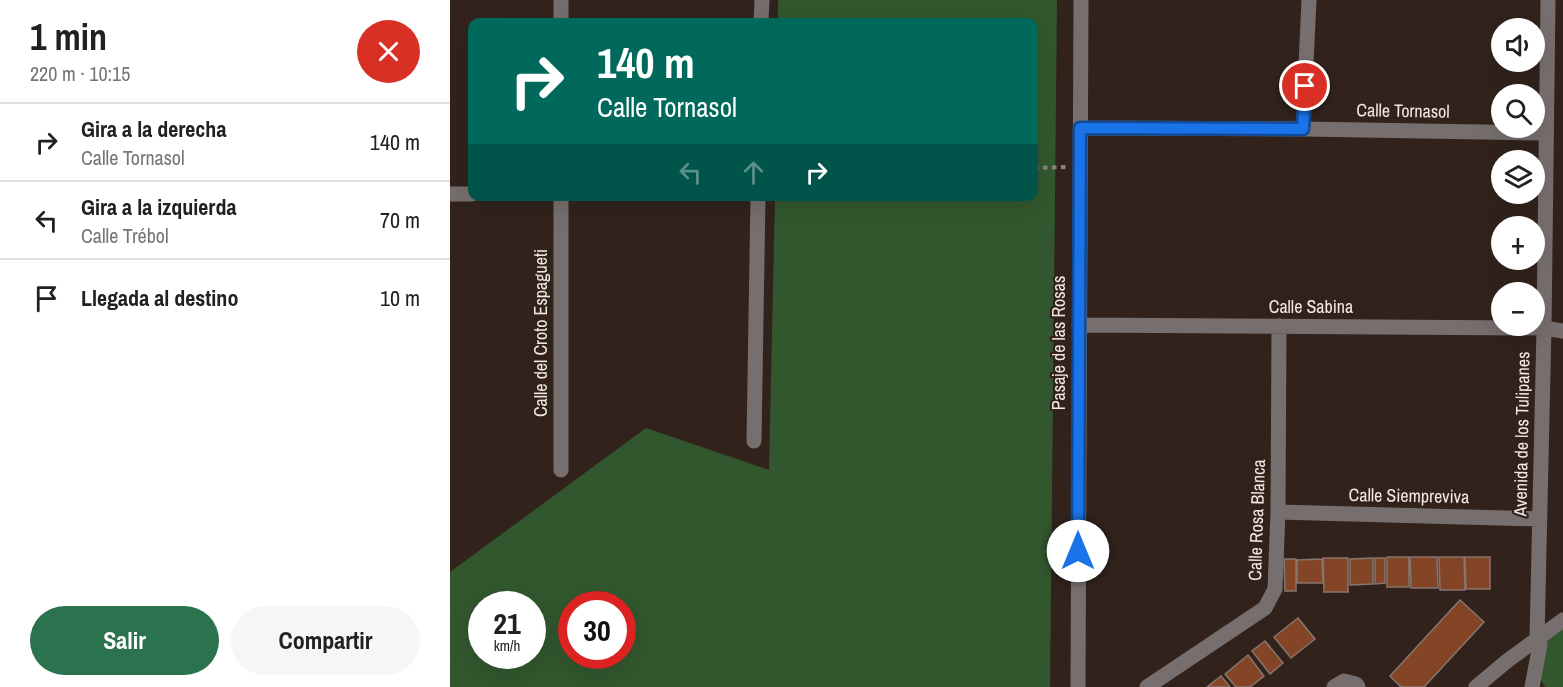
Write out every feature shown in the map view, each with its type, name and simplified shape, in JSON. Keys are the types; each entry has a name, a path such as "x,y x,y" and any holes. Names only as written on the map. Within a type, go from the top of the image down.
{"street":[{"path":"561,0 561,18"},
{"path":"761,18 762,0"},
{"name":"Pasaje de las Rosas","path":"1078,687 1081,0"},
{"path":"1303,129 1309,0"},
{"name":"Avenida de los Tulipanes","path":"1544,282 1548,0"},
{"path":"1547,85 1563,83"},
{"name":"Calle Tornasol","path":"1080,128 1546,133"},
{"path":"450,194 468,194"},
{"name":"Calle del Croto Espagueti","path":"561,201 561,470"},
{"path":"754,441 758,201"},
{"name":"Calle Sabina","path":"1079,326 1491,328"},
{"name":"Calle Rosa Blanca","path":"1147,687 1265,608 1275,589 1278,512 1279,326"},
{"name":"Calle Sabina","path":"1545,328 1563,331"},
{"name":"Avenida de los Tulipanes","path":"1532,687 1540,645 1536,639 1544,336"},
{"name":"Calle Siempreviva","path":"1278,512 1540,519"},
{"path":"1476,687 1563,620"},
{"path":"1334,687 1344,681 1356,684 1358,687"}],"path":[{"path":"1038,168 1080,166"}],"green space":[{"path":"778,0 1057,0 1050,687 450,687 450,572 646,428 769,470 775,201 1038,201 1038,18 778,18"},
{"path":"1563,622 1563,687 1545,687 1538,675 1540,645"}],"building":[{"path":"1387,557 1409,557 1409,587 1387,587"},
{"path":"1410,557 1437,557 1438,588 1411,588"},
{"path":"1439,557 1464,557 1465,590 1440,590"},
{"path":"1465,557 1490,557 1490,589 1466,589"},
{"path":"1323,558 1348,558 1348,592 1324,592"},
{"path":"1373,558 1373,584 1350,585 1350,559"},
{"path":"1375,558 1385,558 1385,583 1375,584"},
{"path":"1284,559 1296,559 1296,591 1285,591"},
{"path":"1322,559 1323,583 1297,583 1297,560"},
{"path":"1460,600 1484,622 1424,687 1401,687 1390,676"},
{"path":"1298,618 1315,639 1291,658 1274,637"},
{"path":"1265,641 1283,663 1270,674 1252,651"},
{"path":"1248,655 1264,676 1250,687 1236,687 1225,674"},
{"path":"1221,676 1230,687 1207,687"}],"route":[{"path":"1078,551 1080,128 1303,129 1305,86"}]}
